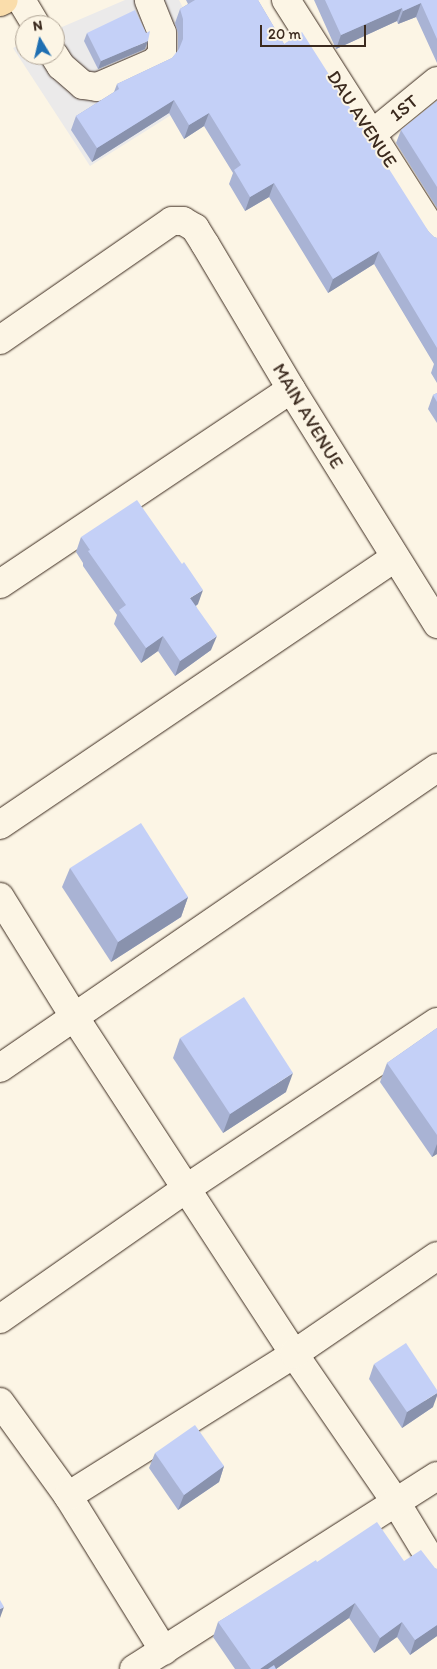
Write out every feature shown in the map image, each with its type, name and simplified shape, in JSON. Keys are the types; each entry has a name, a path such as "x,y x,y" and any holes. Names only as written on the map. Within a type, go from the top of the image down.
{"main road":[{"path":"0,2 4,0"}],"street":[{"path":"21,0 30,15"},
{"path":"60,65 83,85 97,87 155,62 162,53 162,33 149,0"},
{"name":"DAU AVENUE","path":"286,0 437,237"},
{"name":"1ST","path":"372,134 437,81"},
{"name":"MAIN AVENUE","path":"0,340 172,221 183,221 195,228 291,389 437,624"},
{"path":"0,584 291,389"},
{"path":"0,825 395,558"},
{"path":"0,1068 437,768"},
{"path":"0,897 75,1018 294,1354 397,1504 437,1570"},
{"path":"0,1319 187,1188 437,1022"},
{"path":"68,1496 294,1354 437,1256"},
{"path":"0,1402 68,1496 164,1651"},
{"path":"134,1669 397,1504 437,1476"}],"shaded area":[{"path":"125,0 179,0 222,83 90,166 24,65 65,65 65,26"}],"building":[{"path":"195,0 258,0 284,44 302,32 429,232 437,238 437,348 379,251 333,279 274,183 250,197 234,170 241,165 209,113 189,125 174,100 97,148 76,116 119,89 117,84 172,58 179,49 183,39 183,19 180,9"},
{"path":"325,0 437,0 437,39 421,3 403,11 402,8 341,35"},
{"path":"135,10 146,33 150,31 148,41 101,61 87,33"},
{"path":"437,101 437,187 401,130"},
{"path":"437,393 437,402 433,395"},
{"path":"137,500 182,564 184,562 203,590 190,598 217,636 180,661 163,636 146,648 119,610 126,605 88,551 90,550 81,537"},
{"path":"141,823 188,897 118,942 70,868"},
{"path":"244,997 293,1073 230,1114 180,1038"},
{"path":"437,1028 437,1135 387,1063"},
{"path":"406,1343 437,1390 437,1393 407,1412 374,1364"},
{"path":"195,1425 224,1466 184,1495 155,1453"},
{"path":"377,1522 404,1561 421,1550 437,1569 437,1625 415,1640 402,1622 380,1638 355,1603 260,1669 251,1669 218,1622 316,1560 317,1562"},
{"path":"0,1600 4,1607 0,1609"},
{"path":"274,1665 276,1669 268,1669"}]}
